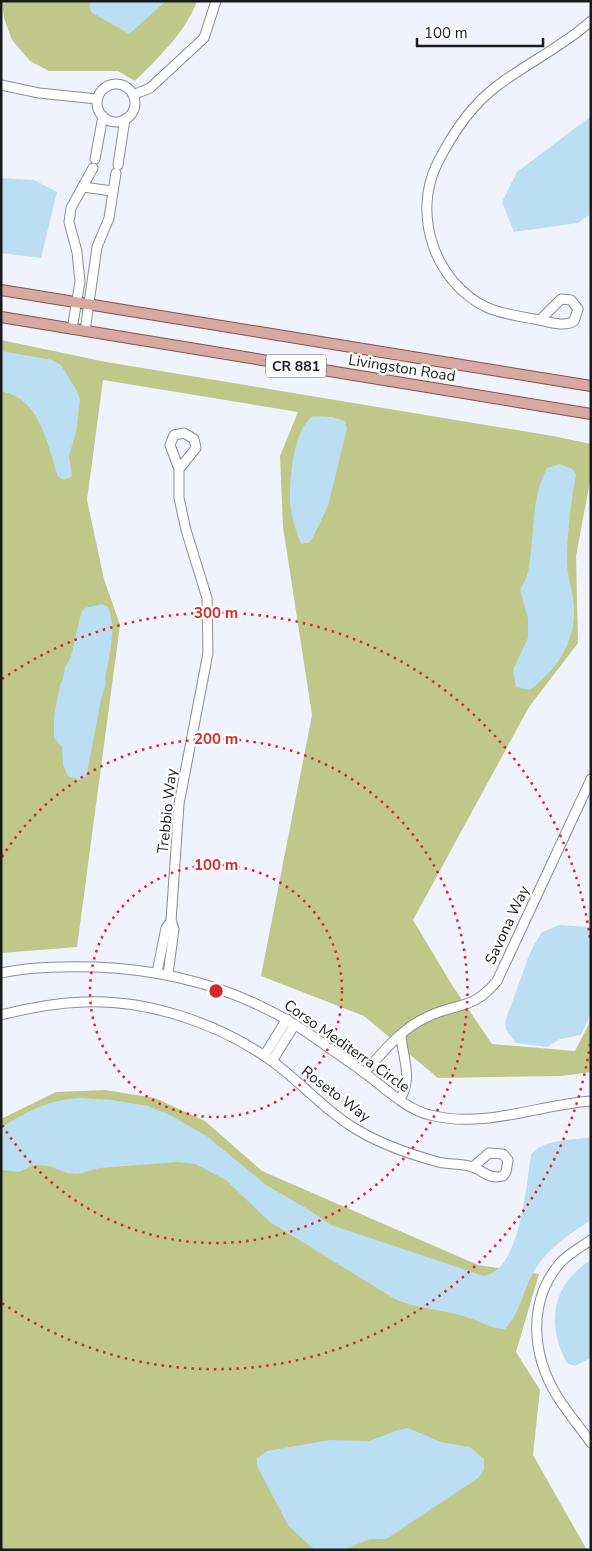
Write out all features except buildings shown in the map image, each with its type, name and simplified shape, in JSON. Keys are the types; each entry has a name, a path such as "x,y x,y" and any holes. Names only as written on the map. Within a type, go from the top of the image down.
{"main road":[{"name":"Livingston Road","path":"1,290 591,386"},
{"name":"Livingston Road","path":"1,317 591,414"}],"street":[{"path":"133,95 150,88 204,38 216,1"},
{"path":"540,320 508,315 487,308 453,282 439,260 429,232 427,202 436,166 457,126 473,107 496,86 558,46 591,21"},
{"path":"85,331 97,247 109,218 126,119 134,106 133,95 125,86 114,84 103,89 97,99 99,111 103,116 114,121 126,119"},
{"path":"1,85 40,93 97,99"},
{"path":"72,329 80,282 79,263 69,222 71,208 94,164 103,116"},
{"path":"83,186 112,192"},
{"name":"Trebbio Way","path":"168,974 174,929 171,921 179,804 208,653 207,598 186,530 179,498 179,469"},
{"name":"Savona Way","path":"364,1073 388,1045 411,1026 428,1016 469,1005 485,995 497,981 591,779"},
{"name":"Trebbio Way","path":"156,972 166,928 171,921"},
{"name":"Corso Mediterra Circle","path":"1,973 43,967 71,966 156,972 196,980 234,993 291,1021 400,1099 428,1115 454,1120 503,1118 574,1103 591,1102"},
{"name":"Roseto Way","path":"1,1015 48,1005 85,1002 160,1010 204,1024 268,1058 321,1104 352,1127 408,1153 440,1163 473,1167"},
{"path":"268,1058 291,1021"},
{"path":"400,1099 404,1093 407,1079 401,1036"},
{"path":"591,1240 561,1262 552,1274 540,1301 536,1326 539,1351 557,1395 591,1443"}],"green space":[{"path":"2,1 197,1 186,24 162,54 135,81 118,71 49,71 30,61 12,40 4,18"},
{"path":"1,340 106,362 553,436 591,444 591,476 576,556 578,643 529,707 413,920 452,985 492,1044 575,1051 591,1020 591,1072 562,1076 438,1078 364,1016 261,976 312,715 283,527 280,456 298,412 103,380 87,500 104,579 120,625 77,947 1,953"},
{"path":"105,1090 155,1098 205,1121 262,1171 478,1265 539,1274 516,1352 540,1390 533,1455 587,1550 1,1550 1,1119 56,1092"}],"water":[{"path":"89,1 166,1 129,34 91,12"},
{"path":"591,116 591,214 578,223 514,232 502,202 517,172"},
{"path":"1,178 34,180 57,192 41,258 1,253"},
{"path":"1,351 52,360 61,365 77,391 80,400 76,432 69,456 72,476 64,480 58,477 46,437 34,413 25,403 1,391"},
{"path":"313,416 332,417 345,421 347,429 328,506 312,539 308,543 301,544 291,508 290,482 297,443 306,423"},
{"path":"560,464 572,469 576,474 567,550 567,567 574,604 573,622 571,634 562,656 548,674 530,690 516,687 513,670 528,638 528,618 520,590 528,572 535,506 542,480 547,468"},
{"path":"102,604 108,607 112,624 105,678 106,684 102,695 87,773 85,778 79,780 68,776 63,765 62,747 54,738 54,716 60,685 65,668 71,657 81,613 85,608"},
{"path":"559,925 591,927 591,1013 581,1035 560,1039 547,1047 516,1043 506,1030 505,1022 528,958 542,932"},
{"path":"81,1098 112,1100 148,1106 170,1115 208,1137 266,1185 331,1225 484,1276 496,1270 506,1258 514,1243 524,1205 531,1155 536,1150 550,1143 591,1137 591,1220 566,1237 543,1258 532,1275 510,1323 505,1329 496,1328 452,1313 412,1305 393,1298 270,1222 226,1180 195,1164 178,1162 99,1168 78,1174 67,1173 49,1166 33,1165 19,1172 1,1170 1,1128 20,1116 49,1103"},
{"path":"591,1260 591,1358 575,1366 567,1363 560,1348 556,1334 556,1306 560,1293 567,1281"},
{"path":"408,1428 441,1442 470,1447 484,1459 484,1470 478,1478 386,1539 370,1539 343,1550 317,1550 311,1547 288,1525 257,1466 257,1458 267,1451 330,1440 369,1441"}]}
